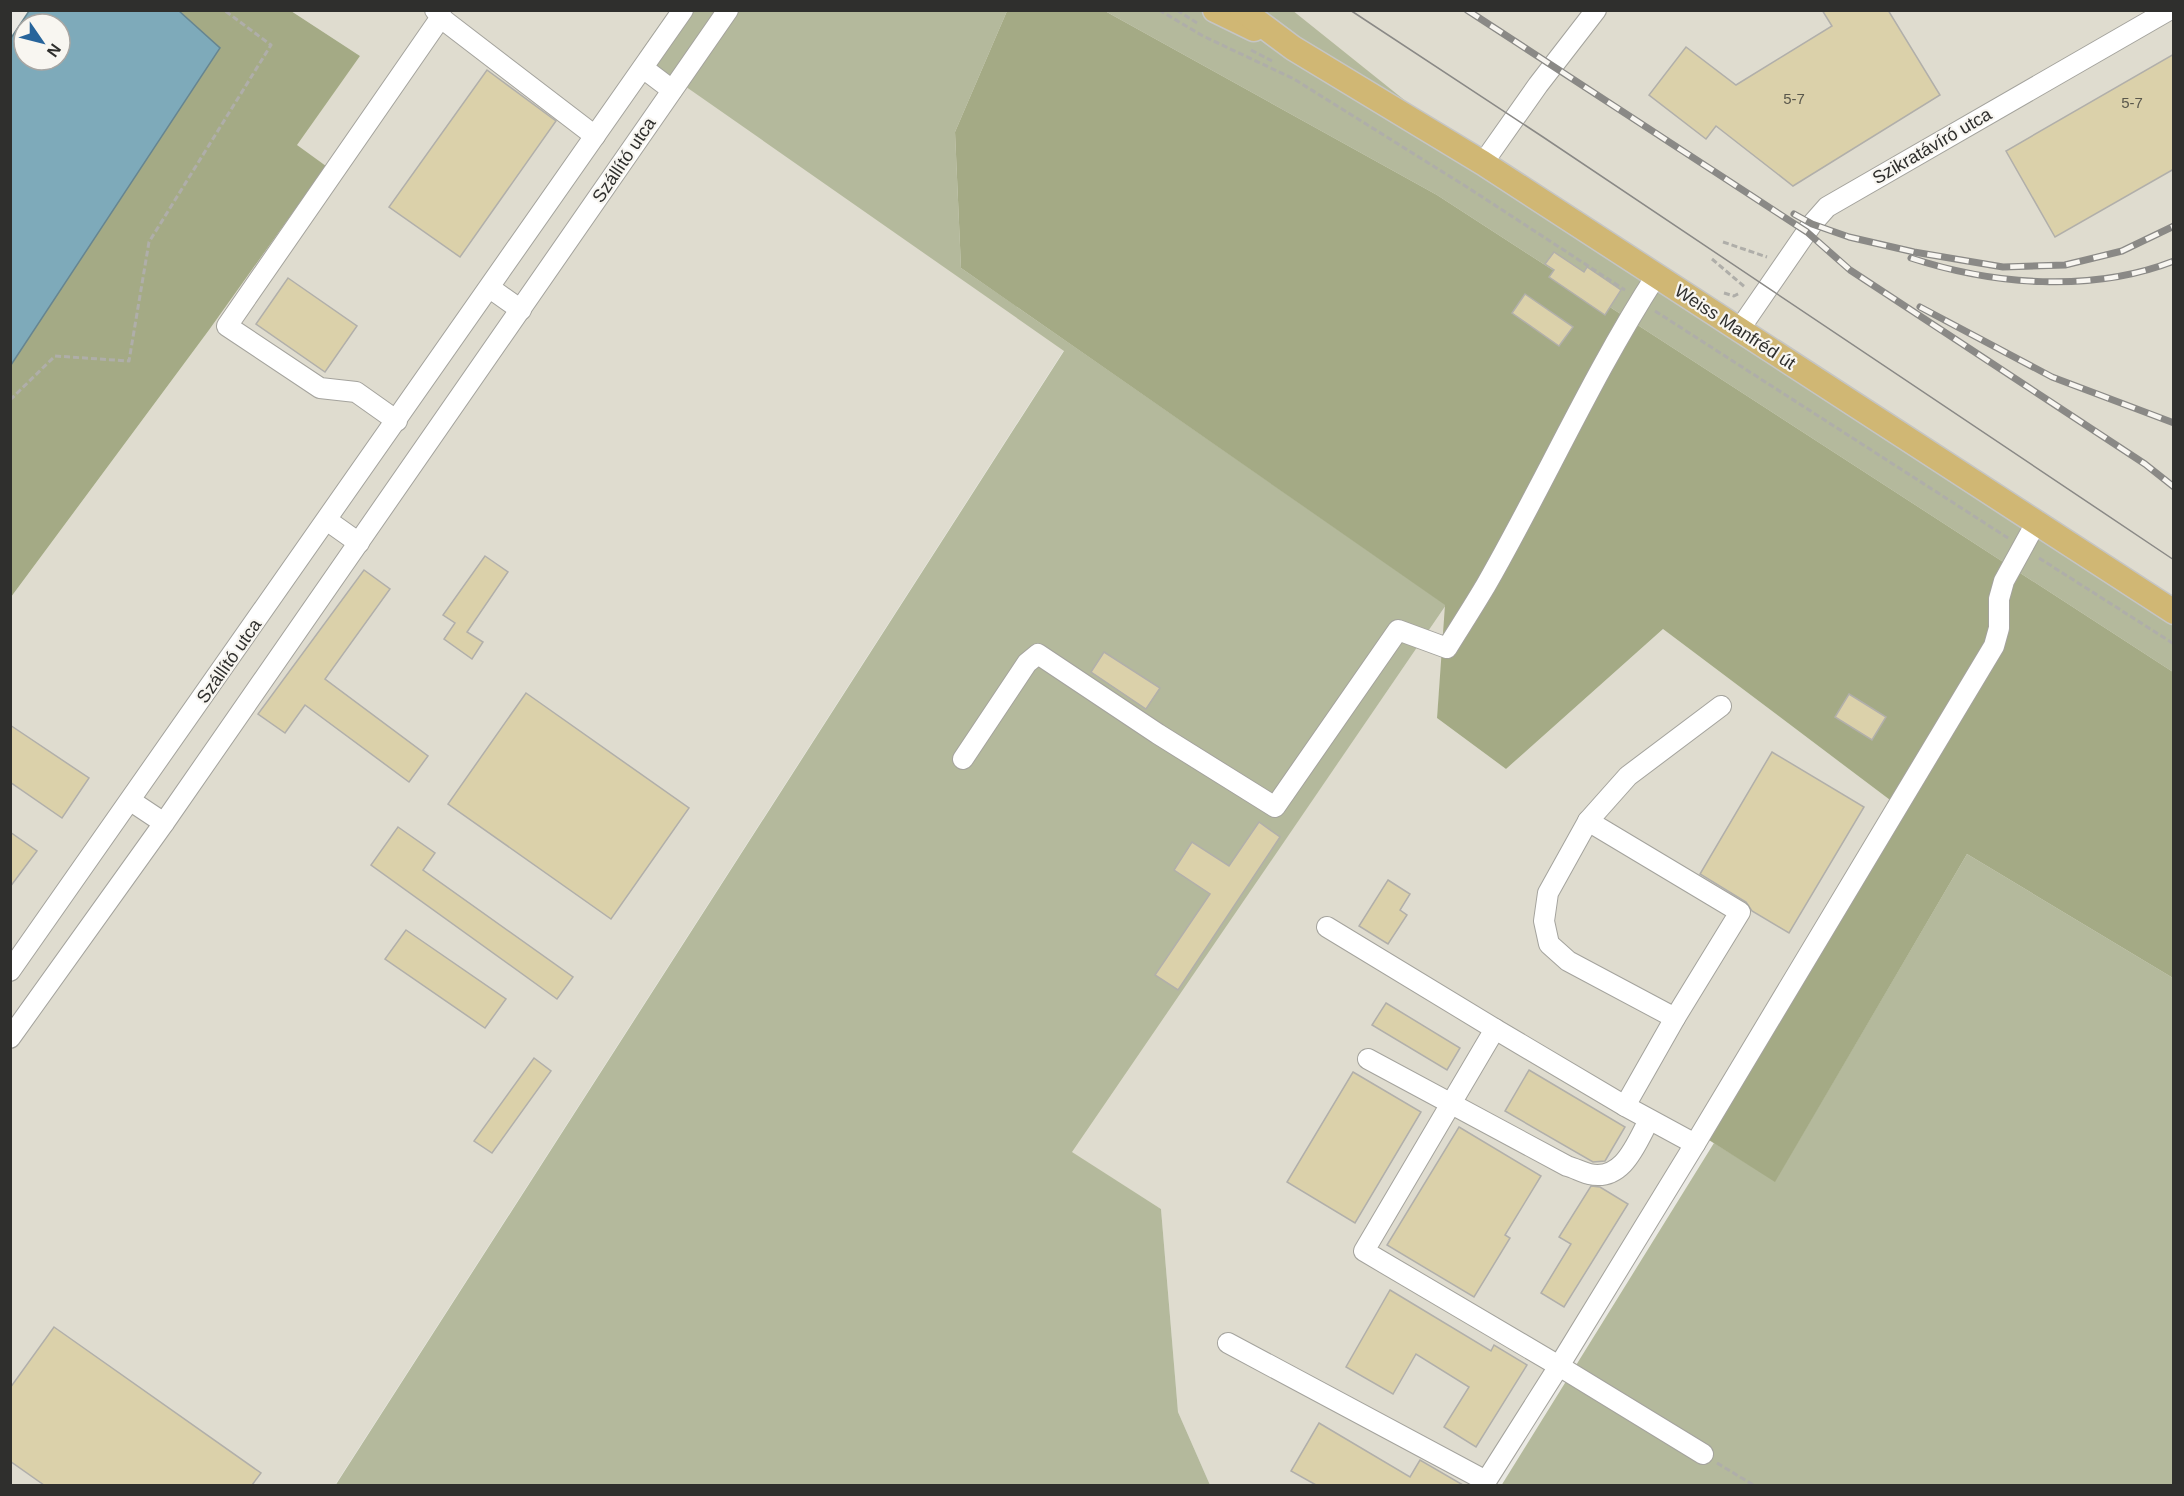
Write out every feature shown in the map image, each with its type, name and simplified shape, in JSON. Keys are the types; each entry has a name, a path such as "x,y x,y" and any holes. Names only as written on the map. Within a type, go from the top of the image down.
{"main road":[{"name":"Weiss Manfréd út","path":"1215,10 1293,48 1483,163 2174,612"},
{"name":"Weiss Manfréd út","path":"1242,10 1293,48"}],"street":[{"name":"Szállító utca","path":"10,971 328,521 683,10"},
{"name":"Szállító utca","path":"10,1038 164,823 728,10"},
{"path":"1483,163 1538,85 1596,10"},
{"name":"Szikratávíró utca","path":"1739,330 1812,224 1827,207 2169,10"},
{"path":"398,421 356,392 320,388 227,326 438,14 595,136"},
{"path":"643,68 672,90"},
{"path":"963,759 1028,663 1038,654 1158,734 1275,807 1398,630 1447,648 1486,585 1640,300 1656,276"},
{"path":"490,288 521,310"},
{"path":"328,521 359,543"},
{"path":"1228,1343 1485,1483 1695,1144 1994,646 1999,628 1998,599 2004,581 2037,521"},
{"path":"1675,1018 1568,961 1549,944 1545,921 1548,893 1588,821 1628,776 1721,706"},
{"path":"131,801 164,823"},
{"path":"1588,821 1740,912 1675,1018 1625,1106"},
{"path":"1328,927 1625,1106 1695,1144"},
{"path":"1495,1029 1364,1251 1559,1366 1702,1454"},
{"path":"1368,1059 1567,1166 1590,1174 1604,1175 1615,1172 1625,1162 1649,1120"}],"path":[{"path":"10,400 55,356 129,361 149,242 271,45 224,10"},
{"path":"1159,10 1203,36 1294,79 1470,189 1689,334 2174,644"},
{"path":"1723,242 1769,258 1763,266"},
{"path":"1712,259 1747,289"},
{"path":"1689,334 1719,291 1734,296 1747,289 1753,281"},
{"path":"1702,1454 1755,1485"}],"shaded area":[{"path":"291,11 669,11 640,54 1064,350 335,1485 11,1486 11,597 209,330 326,166 296,145 360,56"},
{"path":"1292,11 2173,11 2173,612 1483,163"},
{"path":"1446,605 1437,718 1506,769 1663,629 1906,812 1701,1135 1485,1485 1210,1485 1178,1412 1161,1209 1071,1152"}],"green space":[{"path":"1292,10 1483,163 2173,612 2173,672 1437,195 1105,11"},
{"path":"179,11 291,11 360,56 297,145 326,166 209,330 11,597 11,365 220,48"},
{"path":"669,11 1007,11 955,132 961,268 1446,605 1072,1152 1161,1209 1178,1412 1210,1485 335,1486 1064,351 639,54"},
{"path":"1007,11 1105,11 1437,195 2173,672 2173,978 1967,854 1775,1182 1701,1135 1906,812 1663,629 1506,769 1437,718 1445,605 961,268 955,132"},
{"path":"1967,854 2173,978 2173,1485 1501,1486 1714,1143 1775,1181"}],"water":[{"path":"29,11 179,11 220,48 11,365 11,38 12,36 12,72 72,72 72,12"}],"building":[{"path":"1822,10 1888,10 1940,95 1793,186 1716,126 1706,139 1649,95 1686,47 1736,85 1832,26"},
{"path":"2174,54 2174,169 2055,237 2006,151"},
{"path":"487,70 556,121 460,257 389,207"},
{"path":"1554,252 1584,272 1587,267 1621,290 1605,315 1549,277 1554,270 1545,264"},
{"path":"288,278 357,326 325,372 256,324"},
{"path":"1525,294 1573,327 1559,346 1512,313"},
{"path":"485,556 508,572 467,632 483,642 472,659 444,639 455,623 443,615"},
{"path":"364,570 390,589 325,679 428,756 409,782 305,705 285,733 258,714"},
{"path":"1104,652 1160,688 1146,709 1091,672"},
{"path":"526,693 689,808 611,919 448,804"},
{"path":"1849,694 1886,717 1872,740 1835,717"},
{"path":"10,725 89,778 62,818 10,782"},
{"path":"1772,752 1864,807 1789,933 1752,911 1746,902 1700,874"},
{"path":"1259,822 1280,837 1178,990 1155,975 1210,894 1174,870 1192,842 1229,866"},
{"path":"398,827 435,853 423,870 573,977 557,999 371,865"},
{"path":"10,832 37,851 10,887"},
{"path":"1388,880 1410,894 1400,910 1407,915 1388,944 1359,926"},
{"path":"406,930 506,999 485,1028 385,959"},
{"path":"1386,1003 1460,1048 1447,1070 1372,1025"},
{"path":"534,1058 551,1071 492,1153 474,1141"},
{"path":"1529,1070 1625,1127 1605,1161 1593,1162 1505,1111"},
{"path":"1353,1072 1421,1112 1355,1223 1287,1182"},
{"path":"1459,1127 1541,1176 1505,1235 1510,1238 1474,1297 1387,1245"},
{"path":"1591,1186 1600,1187 1628,1204 1564,1307 1541,1293 1571,1244 1559,1237"},
{"path":"1390,1290 1491,1351 1494,1345 1527,1365 1476,1447 1444,1427 1469,1387 1416,1354 1393,1394 1346,1367"},
{"path":"54,1327 261,1473 252,1485 44,1485 10,1461 10,1388"},
{"path":"1319,1423 1410,1477 1420,1460 1463,1485 1316,1485 1291,1471"}],"tram line":[{"path":"1350,10 2174,560"}],"railway":[{"path":"1467,10 1807,232 1850,270 2145,464 2174,487"},
{"path":"1794,214 1812,224 1849,237 1914,252 2003,267 2065,265 2122,251 2174,226"},
{"path":"1911,258 1975,274 2042,282 2110,278 2174,261"},
{"path":"1920,307 2052,377 2174,423"}]}
